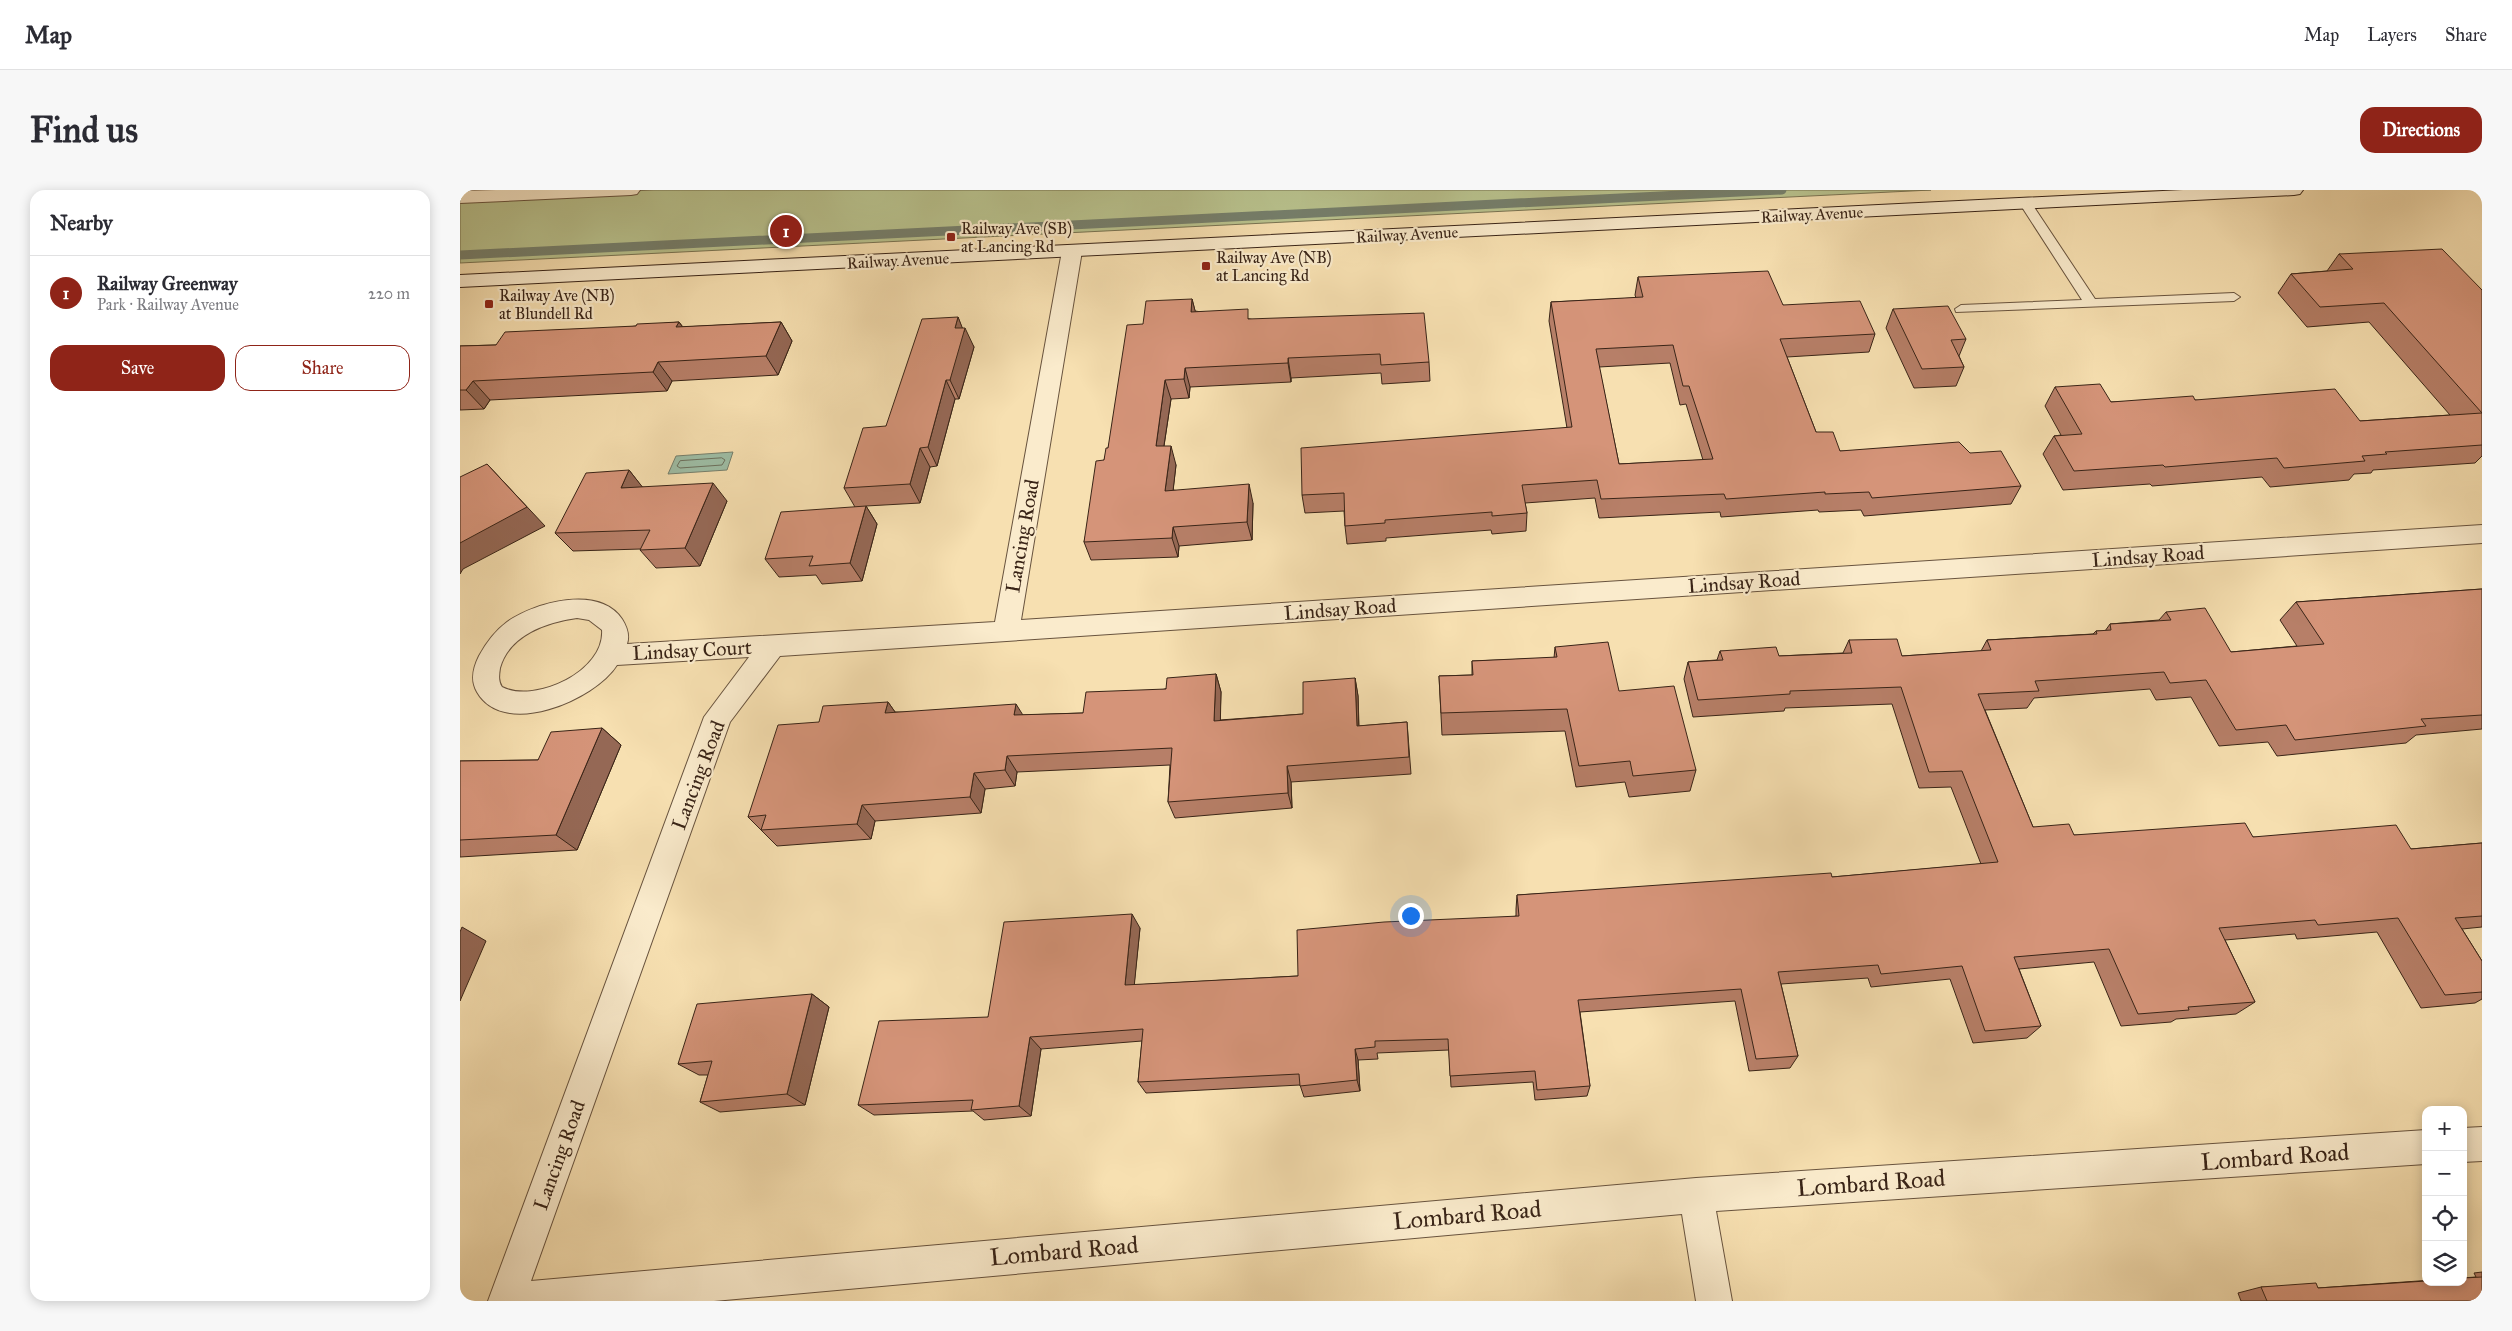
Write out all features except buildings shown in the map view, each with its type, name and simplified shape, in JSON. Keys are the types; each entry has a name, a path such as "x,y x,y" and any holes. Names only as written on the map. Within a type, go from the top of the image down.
{"street":[{"path":"460,198 631,190"},
{"name":"Railway Avenue","path":"460,281 2294,190"},
{"name":"Lancing Road","path":"1006,631 1072,251"},
{"name":"Lindsay Road","path":"1006,631 2482,534"},
{"name":"Lindsay Court","path":"611,655 616,640 615,627 607,617 594,610 577,608 557,611 536,618 517,628 501,642 490,656 484,672 487,686 497,697 514,702 535,702 550,698 580,685 598,671 611,655 773,646"},
{"path":"773,646 1006,631"},
{"name":"Lancing Road","path":"506,1301 718,717 773,646"},
{"path":"2467,1145 2482,1144"},
{"name":"Lombard Road","path":"510,1301 1696,1195 2422,1147"},
{"path":"1696,1195 1714,1301"}],"lane":[{"path":"2026,204 2091,303"},
{"path":"1961,309 2234,297"}],"shaded area":[{"path":"654,190 1931,190 460,263 460,198"}],"water":[{"path":"733,452 727,470 668,474 676,456"}],"waterway":[{"path":"460,255 1782,190"}],"place":[{"name":"Railway Greenway","path":"786,231"},
{"name":"Railway Ave (SB) at Lancing Rd","path":"951,237"},
{"name":"Railway Ave (NB) at Lancing Rd","path":"1206,266"},
{"name":"Railway Ave (NB) at Blundell Rd","path":"489,304"}]}
